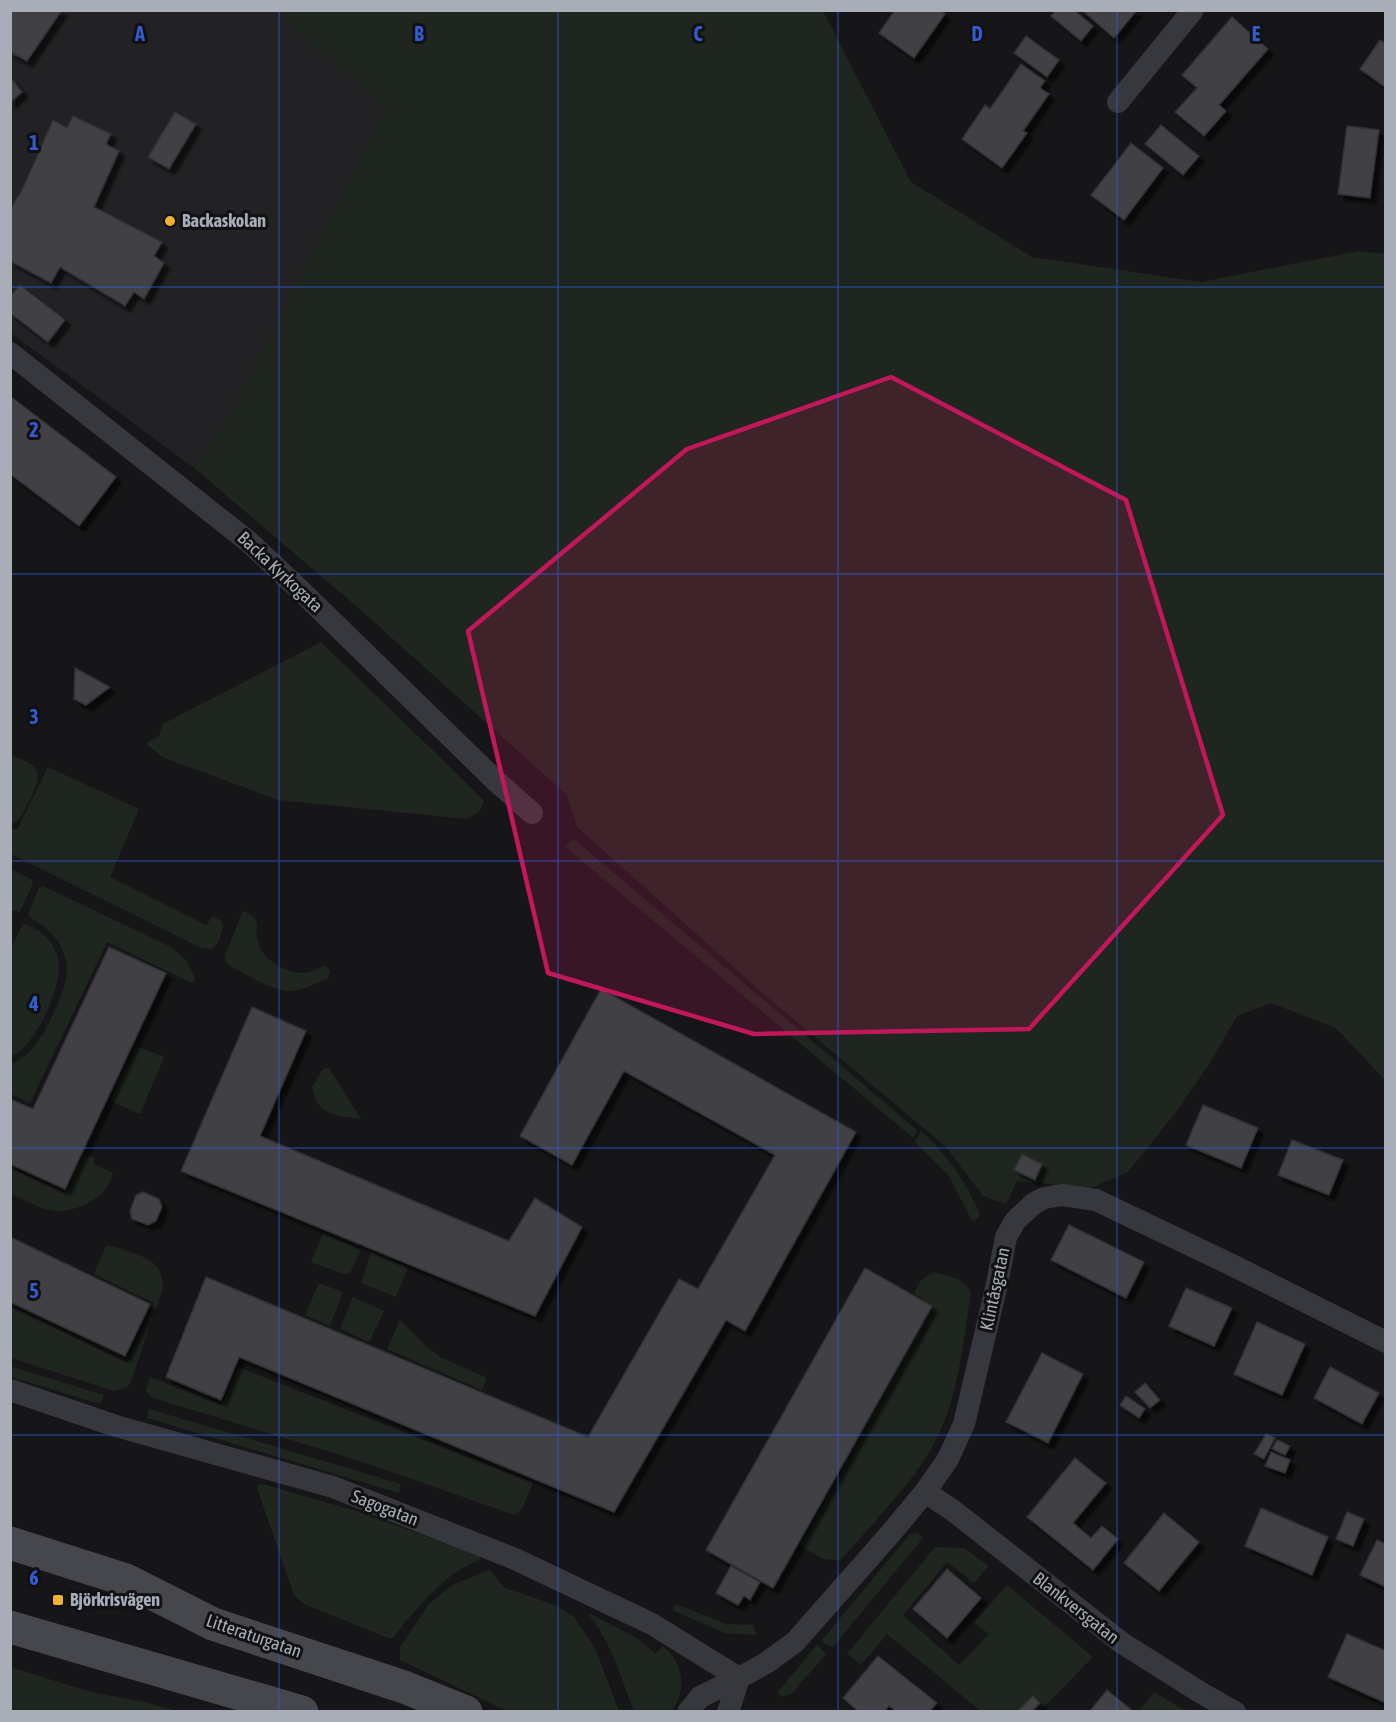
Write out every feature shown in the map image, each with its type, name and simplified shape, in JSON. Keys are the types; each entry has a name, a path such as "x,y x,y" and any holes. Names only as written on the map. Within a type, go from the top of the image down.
{"street":[{"path":"1118,102 1193,10"},
{"name":"Backa Kyrkogata","path":"10,353 249,542 531,813"},
{"name":"Klintåsgatan","path":"688,1712 700,1697 766,1663 795,1642 925,1492 948,1459 964,1424 1006,1237 1015,1221 1033,1204 1044,1198 1062,1195 1096,1200 1386,1342"},
{"name":"Sagogatan","path":"10,1390 116,1426 333,1487 515,1559 652,1624 739,1678"},
{"name":"Blankversgatan","path":"925,1492 951,1509 1122,1643 1235,1712"},
{"name":"Litteraturgatan","path":"10,1543 126,1580 213,1624 404,1687 466,1712"},
{"path":"10,1628 302,1712"},
{"path":"728,1712 739,1678"}],"highlighted area":[{"path":"891,377 1126,500 1223,815 1029,1029 754,1034 548,973 468,631 687,449"}],"shaded area":[{"name":"Backaskolan","path":"11,11 278,11 387,108 220,434 194,468 11,333"},
{"path":"278,11 823,11 911,182 1032,257 1201,282 1359,251 1385,254 1385,1080 1336,1028 1271,1003 1237,1016 1208,1066 1176,1112 1128,1172 1091,1188 1017,1181 1006,1204 983,1196 946,1147 766,996 577,827 567,795 355,605 194,468 220,434 386,109"},
{"path":"321,642 484,800 478,812 466,819 278,800 162,757 146,743 159,736 163,724"},
{"path":"11,755 33,766 38,775 35,789 24,810 11,825"},
{"path":"48,767 139,809 110,877 206,925 213,916 221,921 223,926 219,941 212,949 201,948 11,854 11,828 17,830"},
{"path":"574,839 917,1130 915,1136 912,1137 565,847"},
{"path":"11,869 32,880 33,883 20,912 11,910"},
{"path":"43,886 171,947 187,961 195,979 192,983 107,942 30,1103 11,1094 11,1064 28,1053 44,1032 59,1000 67,971 64,954 56,938 29,916 39,888"},
{"path":"243,911 256,921 259,945 271,961 290,971 304,973 325,965 330,971 328,978 301,989 285,991 260,982 229,965 225,961 225,955"},
{"path":"23,924 37,929 49,940 57,954 59,968 58,979 44,1018 28,1042 11,1057 11,947"},
{"path":"136,1046 164,1057 140,1114 110,1101"},
{"path":"329,1068 361,1119 336,1115 323,1109 318,1103 312,1087 322,1070"},
{"path":"921,1131 954,1168 974,1201 979,1218 972,1221 949,1176 915,1142"},
{"path":"84,1154 94,1158 94,1164 113,1173 104,1190 89,1203 69,1210 50,1210 11,1194 11,1168 65,1194"},
{"path":"323,1234 361,1250 350,1273 343,1274 311,1262"},
{"path":"106,1246 149,1260 158,1268 162,1280 163,1288 130,1384 114,1391 11,1358 11,1307 127,1363 154,1303 94,1274"},
{"path":"371,1252 408,1268 396,1297 361,1283"},
{"path":"934,1272 960,1281 971,1292 959,1368 944,1423 918,1470 883,1513 839,1560 824,1559 800,1546 933,1306 914,1293 921,1280"},
{"path":"319,1283 343,1292 330,1326 305,1315"},
{"path":"353,1297 384,1311 369,1342 340,1329"},
{"path":"400,1320 440,1357 487,1378 482,1390 387,1349"},
{"path":"10,1366 104,1395 100,1404 11,1377"},
{"path":"238,1367 533,1483 522,1509 514,1515 366,1463 151,1397 146,1391 150,1377 221,1405"},
{"path":"149,1409 401,1484 399,1493 147,1418"},
{"path":"263,1484 356,1511 480,1556 480,1559 459,1570 440,1585 393,1638 388,1638 304,1604 294,1595 257,1488 258,1485"},
{"path":"917,1533 923,1538 833,1647 824,1644 822,1640 910,1534"},
{"path":"935,1547 964,1548 989,1566 974,1583 947,1562 903,1615 959,1665 989,1634 974,1623 1007,1585 1093,1657 1040,1711 982,1712 887,1634 861,1665 847,1654"},
{"path":"490,1570 505,1588 555,1605 574,1617 595,1648 619,1711 507,1711 400,1660 400,1647 429,1604 452,1585"},
{"path":"676,1604 726,1624 754,1625 756,1635 725,1633 672,1610"},
{"path":"589,1615 637,1638 655,1653 663,1646 670,1653 681,1677 680,1694 672,1711 634,1711 610,1649"},
{"path":"817,1645 826,1654 792,1693 783,1697 777,1693"},
{"path":"10,1667 91,1692 177,1711 11,1711"},
{"path":"1154,1692 1186,1711 1139,1711"}],"building":[{"path":"10,10 62,10 27,61 10,52"},
{"path":"895,10 939,10 945,14 914,58 879,33"},
{"path":"1056,10 1074,10 1093,26 1081,41 1051,16"},
{"path":"1082,10 1137,10 1114,38"},
{"path":"1232,17 1268,49 1219,105 1226,111 1204,136 1175,112 1197,88 1182,75"},
{"path":"1026,36 1059,60 1047,77 1014,53"},
{"path":"1380,40 1386,44 1385,87 1360,69"},
{"path":"1021,64 1045,81 1040,88 1049,94 1023,131 1027,133 1002,168 962,139 985,105 990,109"},
{"path":"10,77 22,92 10,103"},
{"path":"175,112 196,124 169,169 148,157"},
{"path":"73,116 111,134 106,144 119,151 94,207 162,242 154,256 164,263 144,299 134,292 125,306 60,267 51,283 10,261 10,210 23,188 53,120 67,128"},
{"path":"1161,125 1199,156 1183,175 1145,144"},
{"path":"1347,126 1379,130 1370,198 1338,194"},
{"path":"1131,143 1163,168 1124,220 1091,195"},
{"path":"20,285 65,320 48,342 10,313 10,297"},
{"path":"10,396 116,477 79,526 10,474"},
{"path":"75,668 110,687 86,705 74,699"},
{"path":"109,947 166,973 65,1189 10,1164 10,1099 33,1109"},
{"path":"601,989 856,1132 745,1331 726,1320 614,1512 239,1357 221,1400 166,1377 206,1277 588,1437 679,1279 698,1289 775,1155 624,1071 572,1165 520,1136"},
{"path":"252,1007 306,1031 260,1136 509,1241 535,1198 582,1227 535,1316 181,1171"},
{"path":"1203,1105 1258,1128 1241,1168 1186,1145"},
{"path":"1292,1140 1343,1160 1329,1195 1278,1175"},
{"path":"1022,1154 1042,1164 1035,1180 1014,1170"},
{"path":"143,1192 159,1199 162,1207 156,1221 148,1225 132,1219 130,1211 136,1195"},
{"path":"1069,1225 1144,1262 1126,1298 1051,1260"},
{"path":"10,1237 150,1304 125,1356 10,1302"},
{"path":"865,1268 932,1306 773,1588 706,1550"},
{"path":"1186,1288 1232,1308 1214,1346 1169,1326"},
{"path":"1257,1322 1305,1344 1282,1395 1234,1374"},
{"path":"1042,1353 1083,1374 1048,1443 1006,1422"},
{"path":"1330,1367 1379,1393 1362,1424 1314,1398"},
{"path":"1145,1383 1160,1400 1150,1408 1135,1392"},
{"path":"1126,1396 1145,1409 1139,1418 1120,1405"},
{"path":"1266,1434 1275,1438 1264,1459 1254,1454"},
{"path":"1277,1440 1290,1446 1285,1455 1272,1449"},
{"path":"1271,1452 1290,1460 1285,1473 1265,1466"},
{"path":"1075,1458 1106,1483 1073,1523 1091,1538 1102,1526 1118,1539 1093,1570 1027,1517"},
{"path":"1261,1508 1328,1537 1312,1575 1245,1546"},
{"path":"1347,1512 1364,1519 1353,1546 1336,1539"},
{"path":"1164,1513 1199,1542 1159,1591 1124,1563"},
{"path":"1377,1540 1386,1544 1386,1587 1360,1575"},
{"path":"731,1566 760,1582 750,1600 744,1596 738,1605 716,1593"},
{"path":"947,1569 981,1598 947,1638 913,1609"},
{"path":"1347,1634 1386,1651 1386,1703 1328,1677"},
{"path":"878,1656 937,1703 929,1712 897,1712 889,1706 884,1712 859,1712 843,1698"},
{"path":"1107,1690 1134,1712 1089,1712"},
{"path":"1033,1696 1040,1703 1031,1712 1017,1712"}],"place":[{"name":"Backaskolan","path":"170,221"},
{"name":"Björkrisvägen","path":"58,1600"}]}
